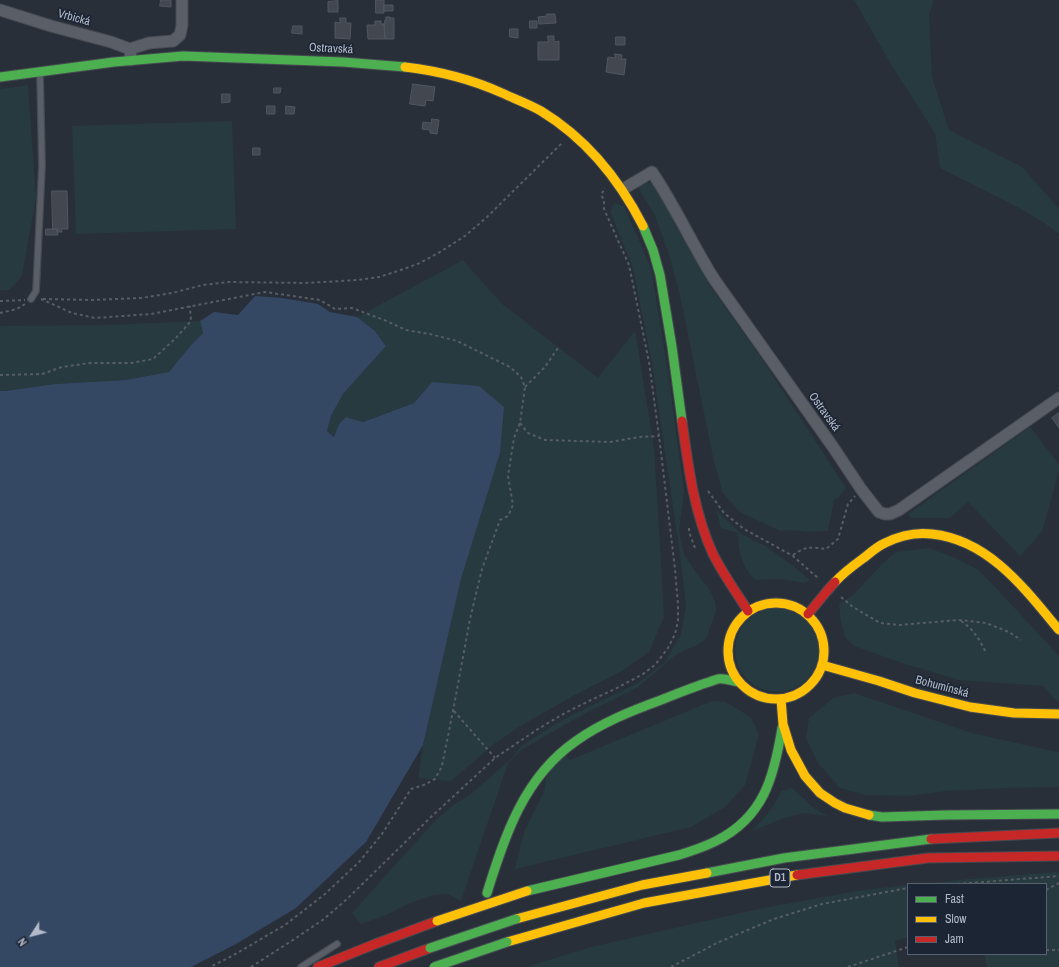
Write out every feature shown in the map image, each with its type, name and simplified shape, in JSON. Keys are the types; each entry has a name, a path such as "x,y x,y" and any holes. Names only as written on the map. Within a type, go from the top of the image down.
{"main road":[{"name":"Ostravská","path":"0,77 40,72 130,55 247,58 381,65 440,72 468,80 493,89 542,112 591,150 603,163 623,189 644,231 659,272 665,299 688,463 701,519 710,546 721,570 748,611"},
{"path":"808,614 842,574 872,551 889,541 907,536 935,534 947,536 966,543 988,556 1010,575 1059,630"},
{"path":"775,602 796,606 808,614 814,621 823,637 824,651 822,664 816,677 807,688 795,695 781,699 767,698 755,694 739,682 730,666 728,648 729,640 734,627 741,616 761,604 775,602"},
{"name":"Bohumínská","path":"822,664 915,693 970,707 1014,713 1059,714"},
{"path":"487,893 501,849 520,805 544,769 564,749 587,733 636,709 719,679 739,682"},
{"path":"318,967 437,921 527,891 662,860 705,846 727,835 749,817 757,807 766,791 776,761 782,724 781,699"},
{"path":"782,724 791,750 805,776 812,785 829,800 855,812 882,817 1059,814"},
{"name":"D1","path":"379,967 516,919 642,885 784,858 926,839 1059,833"},
{"name":"D1","path":"434,967 507,942 644,903 788,876 928,858 1059,856"}],"street":[{"path":"130,55 149,43 173,41 180,35 182,25 182,0"},
{"name":"Vrbická","path":"0,10 51,26 111,42 130,55"},
{"name":"Ostravská","path":"623,189 652,172 666,193 701,259 714,279 861,489 879,512 885,514 893,513 1059,398"}],"lane":[{"path":"30,299 36,291 42,182 40,72"},
{"path":"301,967 338,944"}],"path":[{"path":"0,301 30,299 94,300 141,298 172,294 203,285 229,282 306,283 358,280 379,277 420,263 465,236 487,217 564,141"},
{"path":"251,967 330,914 495,758 538,728 643,674 655,665 668,648 675,634 678,621 678,605 675,569 649,362 629,265 604,209 604,200"},
{"path":"41,299 72,313 94,318 151,314 265,292 320,300 335,309 352,308 406,330 457,341 510,367 521,376 525,387 520,423 514,438 508,476 513,505 508,516 500,520 482,569 470,619 454,711 442,766 436,779 411,789 382,834 359,862 325,894 285,925 210,967"},
{"path":"0,313 17,309 30,299"},
{"path":"0,375 42,374 62,367 90,363 131,363 152,358 174,339 191,321 190,306"},
{"path":"525,387 545,367 558,348"},
{"path":"520,423 528,433 546,440 610,442 639,437 659,436"},
{"path":"706,487 708,493 724,513 744,529 793,556 817,577"},
{"path":"793,556 801,549 811,547 826,549 838,539 848,504 861,489"},
{"path":"844,600 880,623 899,625 960,620 986,623 1009,632 1021,640"},
{"path":"960,620 970,627 986,651"},
{"path":"454,711 495,758"},
{"path":"970,883 1059,876"},
{"path":"1047,890 1059,884"},
{"path":"671,967 719,942 774,919 822,904 907,888"},
{"path":"848,967 907,947"},
{"path":"1047,950 1059,950"}],"green space":[{"path":"854,0 934,0 929,14 932,77 949,130 1022,167 1059,209 1059,234 1043,222 1019,208 940,168 935,133 892,66"},
{"path":"28,85 36,198 22,275 9,290 0,290 0,89"},
{"path":"232,121 236,229 76,234 72,126"},
{"path":"644,182 651,183 658,188 676,226 710,286 764,362 846,488 839,497 834,500 828,531 780,531 740,512 723,493 714,462 680,295 668,251 655,216 638,187"},
{"path":"614,203 624,206 651,268 668,372 684,492 679,531 684,555 710,590 715,602 716,611 706,639 698,645 673,657 638,687 582,715 521,750 508,763 461,901 448,894 434,895 410,903 386,915 361,924 352,913 433,823 453,805 470,795 512,758 521,746 562,720 638,683 665,662 681,634 686,607 680,554 652,363 633,268 610,211"},
{"path":"463,260 501,303 598,378 635,331 654,448 664,617 649,652 622,671 575,695 522,725 494,744 451,781 418,778 423,745 461,579 500,453 432,382 414,403 363,422 346,417 339,424 335,437 327,431 331,416 343,394 386,346 375,331 357,317"},
{"path":"200,321 203,333 169,372 125,380 55,384 0,391 0,326 107,325"},
{"path":"1030,427 1059,464 1059,471 1042,532 1020,556 968,502 950,518 911,518 908,514"},
{"path":"716,509 743,535 767,547 810,580 804,583 775,579 755,580 744,564 739,547 738,533 721,528"},
{"path":"929,548 955,558 977,569 1059,656 1059,701 1057,701 1043,686 959,680 902,663 854,646 845,637 841,622 839,604 853,595 883,563 896,552"},
{"path":"777,608 793,611 807,620 816,634 819,650 816,666 807,680 793,689 777,692 761,689 747,680 738,666 735,650 738,634 747,620 761,611"},
{"path":"854,693 972,733 1059,752 1059,787 947,791 907,796 865,795 840,788 818,763 806,738 809,718 833,698"},
{"path":"712,701 725,702 751,718 759,734 745,785 725,807 691,827 515,869 524,832 544,792 547,772 565,754 570,760"},
{"path":"792,788 815,809 828,816 804,813 784,818 750,832 768,813 781,791"},
{"path":"1059,873 1059,967 987,967 984,955 1047,955 1047,883 931,883"},
{"path":"907,885 907,937 895,941 899,967 526,967 591,947 763,908 863,890"}],"water":[{"path":"255,296 282,298 318,304 330,312 357,317 375,331 386,346 343,394 331,416 327,431 334,437 339,424 346,417 363,422 414,403 432,382 479,386 504,407 500,453 461,579 423,745 366,842 296,908 236,944 191,967 0,967 0,391 55,384 125,380 169,372 203,333 200,321 214,312 238,315"}],"building":[{"path":"161,0 171,0 171,7 160,6"},
{"path":"376,0 384,0 384,13 376,13"},
{"path":"338,1 338,12 328,12 328,2"},
{"path":"384,5 393,5 393,11 384,11"},
{"path":"547,14 555,14 556,23 539,24 538,17 547,16"},
{"path":"386,17 394,18 394,39 385,39 384,24"},
{"path":"340,18 346,18 346,23 351,23 350,39 335,38 335,22 340,23"},
{"path":"375,21 381,21 381,24 384,24 385,39 368,39 367,25 375,25"},
{"path":"530,21 537,21 537,28 530,28"},
{"path":"293,26 302,26 302,34 292,33"},
{"path":"510,29 518,29 518,38 510,37"},
{"path":"548,36 554,36 554,42 559,41 559,60 538,60 538,42 548,42"},
{"path":"616,37 625,37 625,45 616,45"},
{"path":"615,54 622,55 621,59 626,59 624,75 606,72 608,57 615,58"},
{"path":"413,84 435,87 433,101 426,100 425,106 410,104"},
{"path":"274,88 281,88 280,93 274,93"},
{"path":"222,94 230,94 230,102 222,103"},
{"path":"267,106 275,106 275,114 267,114"},
{"path":"286,106 295,107 294,114 286,114"},
{"path":"432,119 439,120 437,134 430,133 430,130 422,129 423,122 431,123"},
{"path":"253,148 260,148 260,155 253,155"},
{"path":"52,191 67,191 68,229 61,229 62,232 57,232 57,229 53,229"},
{"path":"46,229 57,229 58,235 46,235"},
{"path":"1059,413 1059,428 1052,418"}],"traffic: fast":[{"path":"0,77 114,62 183,56 343,62 405,67"},
{"path":"643,226 653,250 660,275 682,421"},
{"path":"487,893 501,850 519,809 530,790 558,755 576,741 596,729 639,709 718,679 739,682"},
{"path":"527,891 679,855 716,841 732,831 756,808 764,794 775,763 782,728"},
{"path":"869,815 882,817 1059,814"},
{"path":"707,873 784,858 931,839"},
{"path":"430,948 516,919"},
{"path":"434,967 507,942"}],"traffic: slow":[{"path":"405,67 442,73 479,84 532,106 558,122 573,134 600,161 623,192 643,226"},
{"path":"835,582 875,549 896,538 914,534 932,534 952,538 971,546 988,556 1004,569 1019,583 1059,630"},
{"path":"776,603 795,606 810,617 821,632 824,651 821,670 810,685 795,696 776,699 757,696 742,685 731,670 728,651 731,632 742,617 757,606 776,603"},
{"path":"822,665 915,693 970,707 1014,713 1059,714"},
{"path":"781,699 783,724 791,750 805,776 820,793 835,803 845,808 869,815"},
{"path":"516,919 642,885 707,873"},
{"path":"507,942 644,903 797,875"},
{"path":"437,921 527,891"}],"traffic: jam":[{"path":"682,421 696,506 706,538 721,569 748,611"},
{"path":"827,591 835,582"},
{"path":"808,614 827,591"},
{"path":"931,839 1059,833"},
{"path":"797,875 928,858 1059,856"},
{"path":"318,967 437,921"},
{"path":"379,967 430,948"}]}
